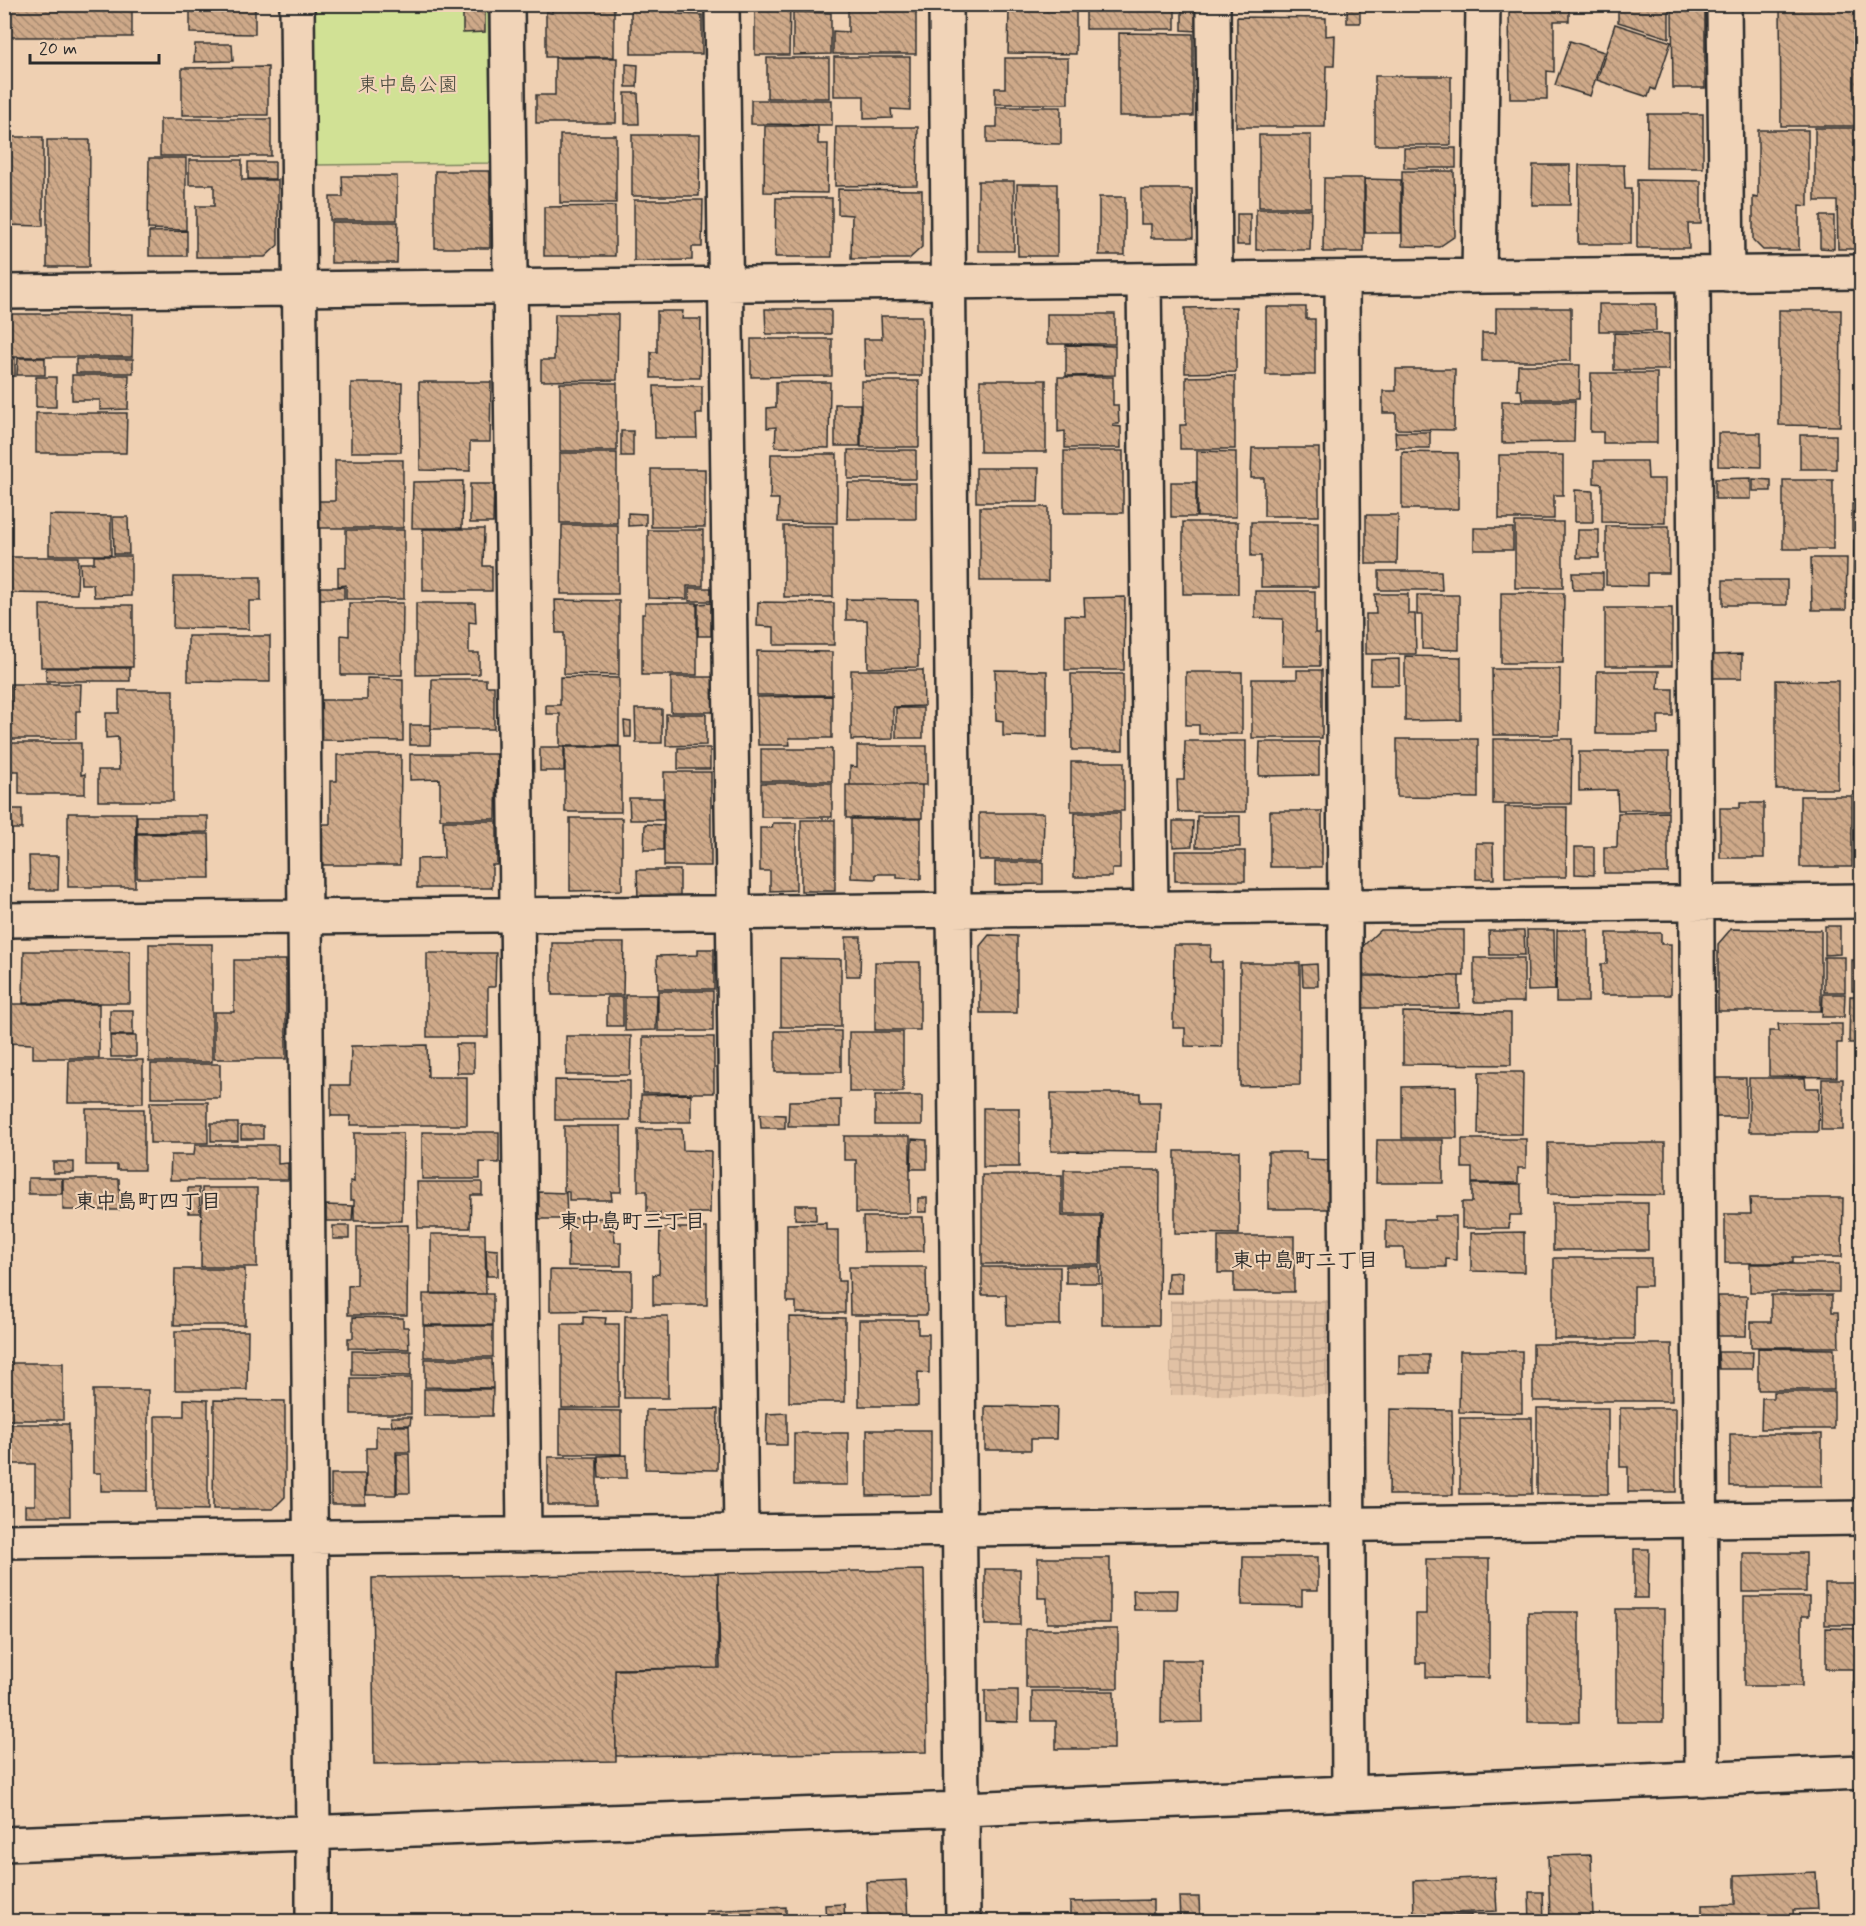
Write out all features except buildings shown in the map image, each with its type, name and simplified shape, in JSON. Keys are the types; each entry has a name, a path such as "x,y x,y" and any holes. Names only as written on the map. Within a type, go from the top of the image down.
{"street":[{"path":"297,4 312,1922"},
{"path":"507,4 524,1535"},
{"path":"722,4 741,1532"},
{"path":"946,4 963,1922"},
{"path":"1213,4 1215,279"},
{"path":"1479,276 1484,4"},
{"path":"1724,4 1727,274"},
{"path":"4,292 1862,272"},
{"path":"1693,274 1702,1779"},
{"path":"1342,278 1349,1793"},
{"path":"1144,280 1151,908"},
{"path":"4,920 1862,901"},
{"path":"4,1541 1862,1518"},
{"path":"4,1844 962,1809 1862,1772"}],"shaded area":[{"path":"1170,1300 1332,1300 1332,1395 1170,1395"}],"green space":[{"name":"東中島公園","path":"312,5 488,5 491,163 314,165"}],"district":[{"name":"東中島町四丁目","path":"148,1201"},
{"name":"東中島町三丁目","path":"632,1221"},
{"name":"東中島町二丁目","path":"1305,1260"}]}
